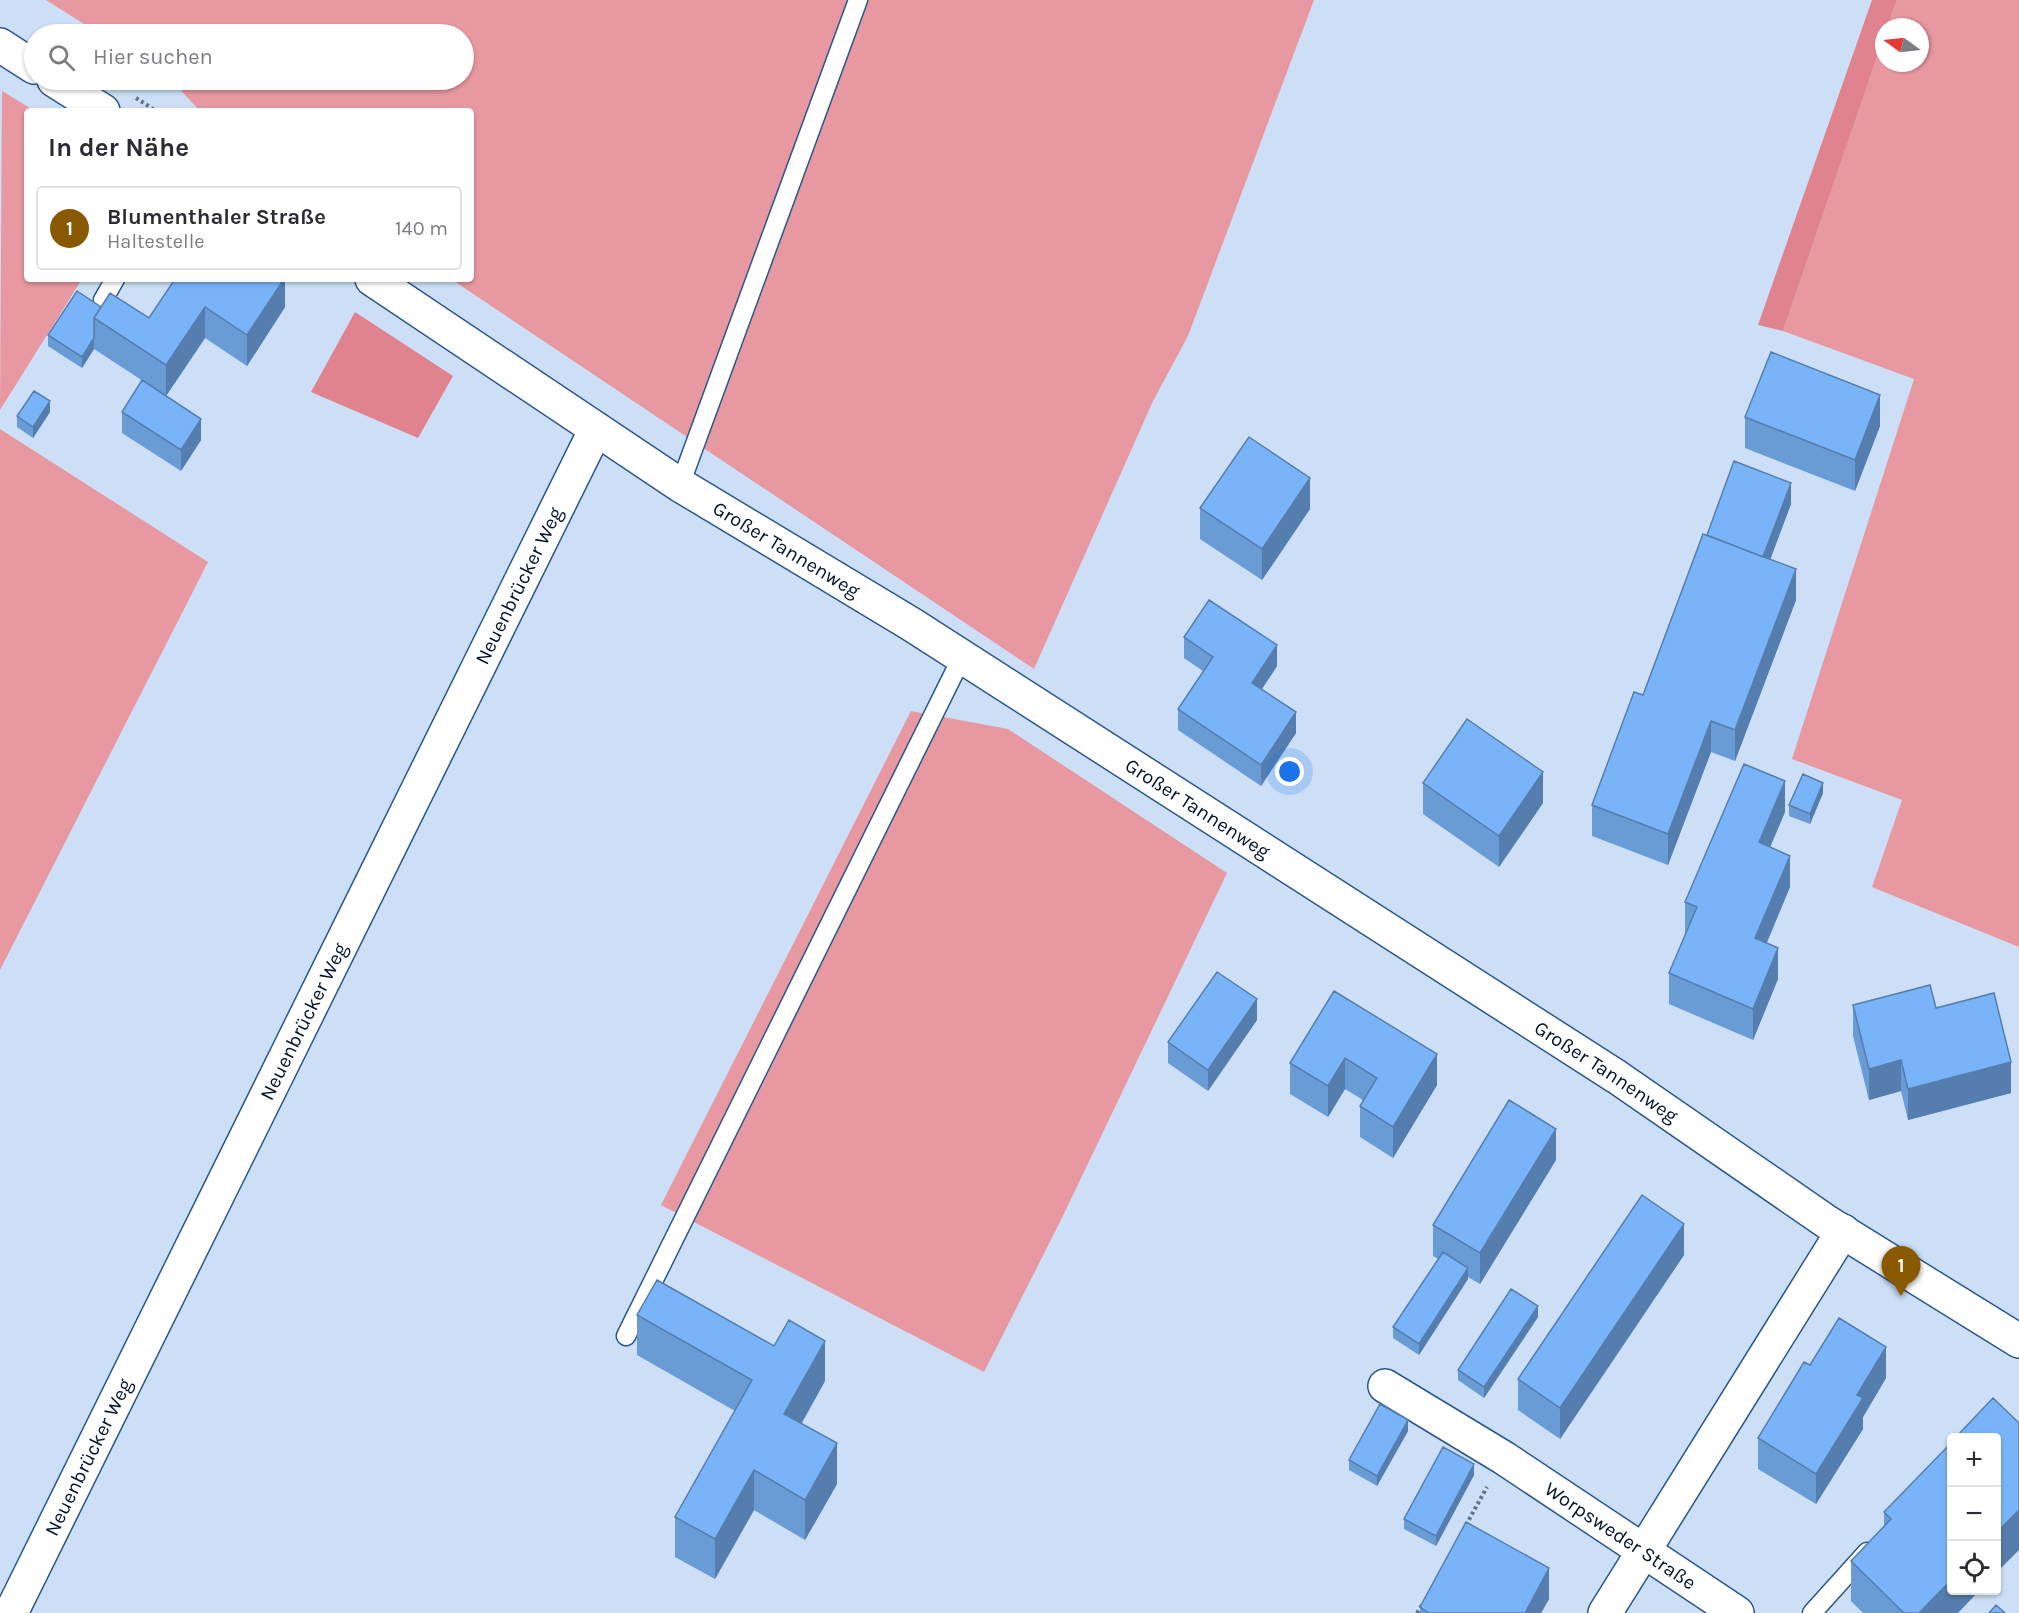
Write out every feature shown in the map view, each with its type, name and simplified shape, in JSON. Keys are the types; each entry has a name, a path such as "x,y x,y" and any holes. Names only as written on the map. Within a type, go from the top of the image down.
{"street":[{"path":"0,45 24,61"},
{"path":"70,90 98,108"},
{"name":"Großer Tannenweg","path":"376,282 680,485 962,657 1617,1077 1843,1231 2019,1341"},
{"name":"Neuenbrücker Weg","path":"11,1613 596,429"},
{"path":"1605,1613 1843,1231"},
{"name":"Worpsweder Straße","path":"1385,1386 1504,1458 1737,1613"}],"lane":[{"path":"680,485 858,0"},
{"path":"103,300 113,282"},
{"path":"626,1336 962,657"},
{"path":"1812,1613 1881,1538"}],"path":[{"path":"1463,1530 1504,1458"},
{"path":"1417,1613 1423,1603"}],"shaded area":[{"path":"46,0 1314,0 1188,336 1153,401 1034,669 455,282 474,282 474,108 197,108 180,90 474,90 474,24 84,24"},
{"path":"1872,0 1897,0 1890,18 1875,18 1875,63 1783,331 1758,325"},
{"path":"1897,0 2019,0 2019,947 1872,887 1902,800 1792,759 1914,379 1783,331 1875,63 1875,72 1929,72 1929,18 1890,18"},
{"path":"2,91 30,108 24,108 24,282 80,282 0,410"},
{"path":"355,312 453,376 418,438 311,392"},
{"path":"0,429 208,562 0,970"},
{"path":"911,711 1008,729 1227,873 1060,1222 984,1372 661,1205"}],"building":[{"path":"173,282 282,282 247,335 205,307 166,365 94,318 110,293 149,318"},
{"path":"77,291 101,307 94,318 94,338 82,357 48,335"},
{"path":"1771,352 1880,395 1855,460 1745,417"},
{"path":"142,380 201,419 181,450 122,412"},
{"path":"34,391 50,401 33,427 17,416"},
{"path":"1249,437 1310,478 1262,549 1200,508"},
{"path":"1734,461 1791,483 1763,557 1707,535"},
{"path":"1703,534 1796,569 1735,730 1711,721 1668,834 1592,805 1634,692 1643,695"},
{"path":"1209,600 1277,645 1252,683 1296,712 1261,765 1178,709 1213,657 1184,637"},
{"path":"1467,719 1543,772 1499,836 1423,783"},
{"path":"1744,764 1785,781 1759,842 1790,856 1755,938 1778,948 1753,1009 1669,973 1697,907 1685,902"},
{"path":"1803,774 1823,783 1810,814 1789,805"},
{"path":"1217,972 1257,999 1208,1070 1168,1042"},
{"path":"1930,985 1936,1008 1994,993 2011,1062 1908,1089 1901,1060 1869,1069 1853,1005"},
{"path":"1334,991 1437,1054 1393,1127 1360,1106 1377,1078 1345,1058 1328,1086 1290,1063"},
{"path":"1509,1100 1556,1129 1480,1253 1433,1225"},
{"path":"1642,1195 1684,1224 1560,1408 1518,1379"},
{"path":"1443,1252 1468,1268 1419,1344 1393,1327"},
{"path":"657,1280 774,1346 789,1320 825,1341 784,1414 837,1443 805,1500 754,1470 715,1539 675,1517 752,1380 637,1315"},
{"path":"1511,1289 1538,1306 1484,1387 1458,1370"},
{"path":"1839,1318 1886,1347 1857,1395 1863,1398 1816,1474 1758,1438 1804,1362 1810,1365"},
{"path":"1993,1398 2019,1423 2019,1510 2001,1528 2001,1433 1960,1433"},
{"path":"1380,1404 1408,1420 1377,1476 1349,1460"},
{"path":"1443,1447 1474,1464 1436,1536 1404,1519"},
{"path":"1947,1447 1947,1584 1919,1613 1904,1613 1851,1561 1891,1519 1884,1512"},
{"path":"1466,1522 1549,1568 1525,1613 1429,1613 1420,1607"},
{"path":"1996,1605 2005,1613 1989,1613"}],"place":[{"name":"Blumenthaler Straße","path":"1901,1296"}]}
